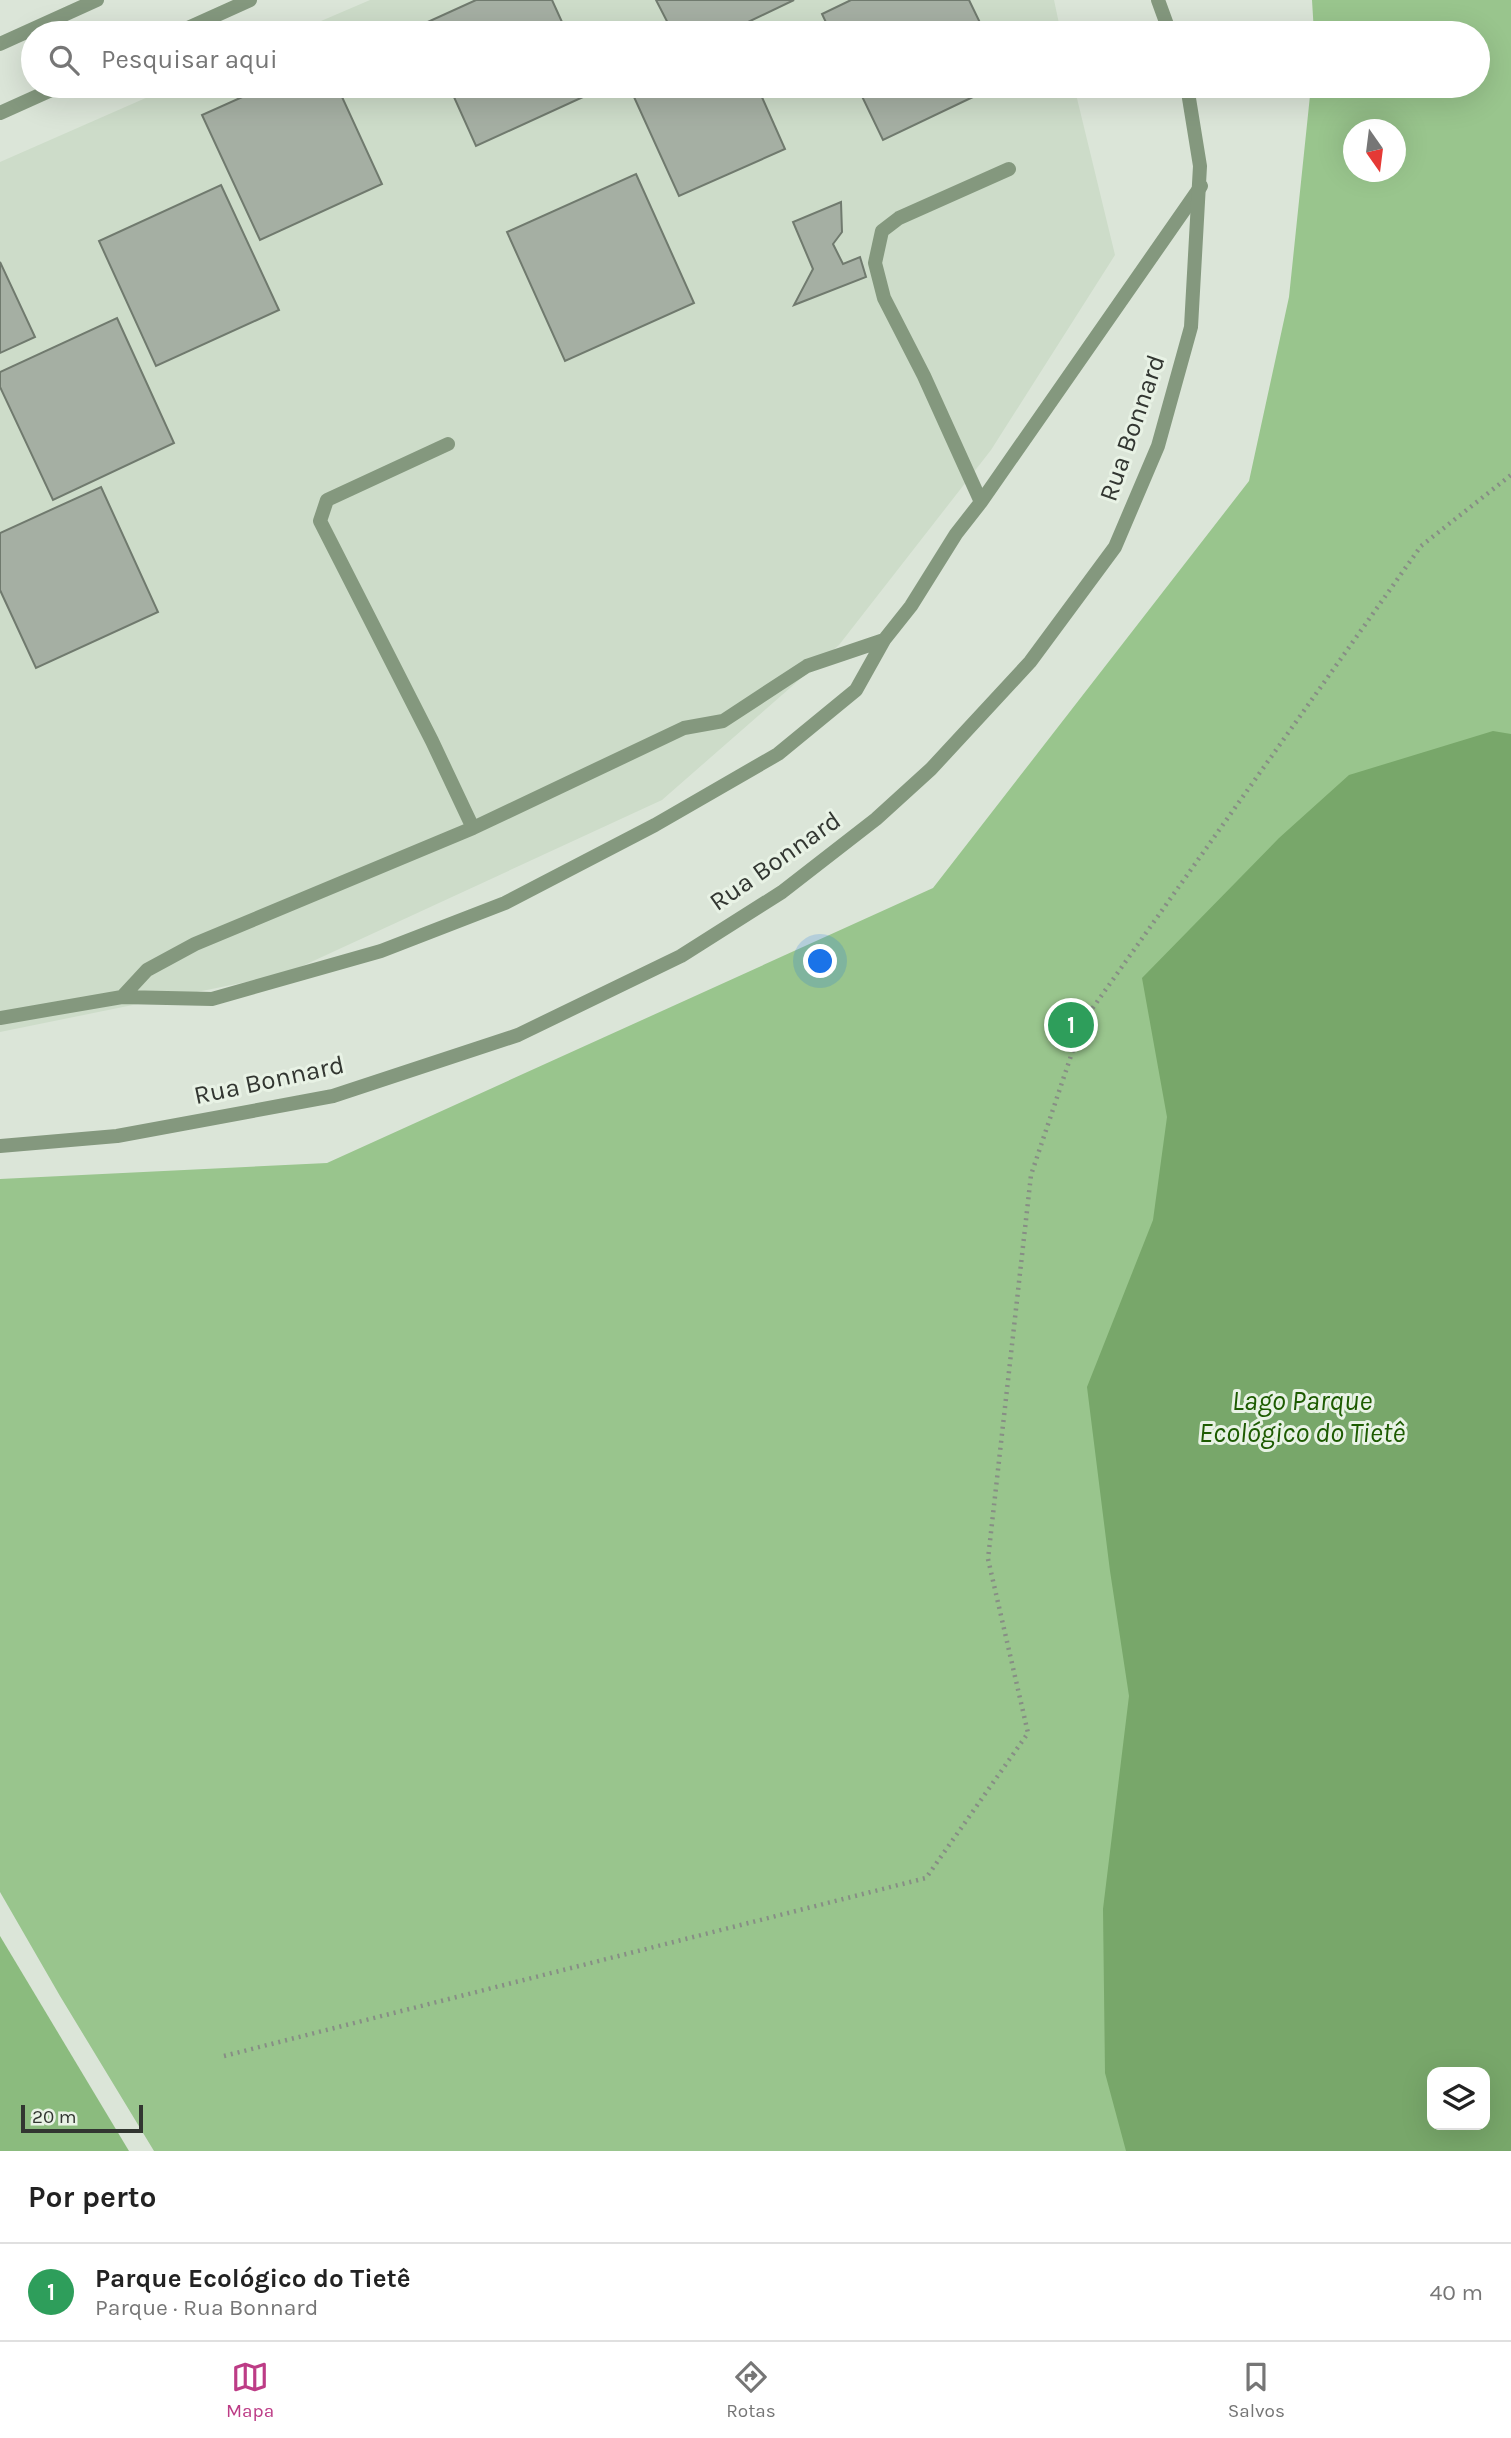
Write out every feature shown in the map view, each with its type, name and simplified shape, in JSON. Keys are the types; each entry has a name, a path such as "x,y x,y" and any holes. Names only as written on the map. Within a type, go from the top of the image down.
{"street":[{"path":"51,21 97,0"},
{"path":"204,21 250,0"},
{"path":"1158,0 1166,21"},
{"path":"0,44 21,34"},
{"path":"0,113 33,98"},
{"name":"Rua Bonnard","path":"0,1146 117,1136 333,1096 518,1035 681,956 782,892 876,819 931,769 1030,662 1115,547 1158,446 1191,327 1201,186 1198,145 1189,98"},
{"path":"981,502 924,376 884,298 875,263 882,231 899,218 1009,169"},
{"path":"0,1018 122,997 212,999 381,951 505,903 655,825 778,754 856,690 884,640 911,606 956,534 1201,186"},
{"path":"448,444 327,500 320,521 474,828"},
{"path":"122,997 147,970 195,944 474,828 684,728 723,721 807,666 884,640"}],"path":[{"path":"224,2056 926,1878 1028,1733 988,1559 1031,1175 1082,1023 1421,546 1511,475"}],"shaded area":[{"path":"370,0 1054,0 1058,21 321,21"},
{"path":"1312,0 1511,0 1511,2151 154,2151 0,1892 0,1179 327,1163 933,888 1249,481 1289,297 1310,98 1490,98 1490,21 1313,21"},
{"path":"146,98 1077,98 1115,255 991,450 839,645 662,800 285,974 0,1032 0,162"},
{"path":"0,1936 129,2151 0,2151"}],"water":[{"name":"Lago Parque Ecológico do Tietê","path":"1493,731 1511,734 1511,2151 1126,2151 1105,2073 1103,1909 1129,1696 1087,1387 1153,1220 1167,1117 1142,978 1279,838 1349,775"}],"building":[{"path":"476,0 552,0 562,21 430,21"},
{"path":"656,0 794,0 750,21 667,21"},
{"path":"851,0 969,0 979,21 825,21 822,14"},
{"path":"240,98 343,98 382,184 260,240 202,115"},
{"path":"454,98 581,98 476,146"},
{"path":"634,98 762,98 785,149 679,196"},
{"path":"863,98 971,98 883,140"},
{"path":"636,174 694,303 565,361 507,232"},
{"path":"221,185 279,310 156,366 99,241"},
{"path":"841,202 842,232 833,244 843,264 860,257 866,277 794,305 813,269 793,222"},
{"path":"0,262 35,337 0,353"},
{"path":"117,318 174,443 53,500 0,387 0,372"},
{"path":"101,487 158,612 36,668 0,590 0,533"}],"place":[{"name":"Parque Ecológico do Tietê","path":"1071,1025"}]}
